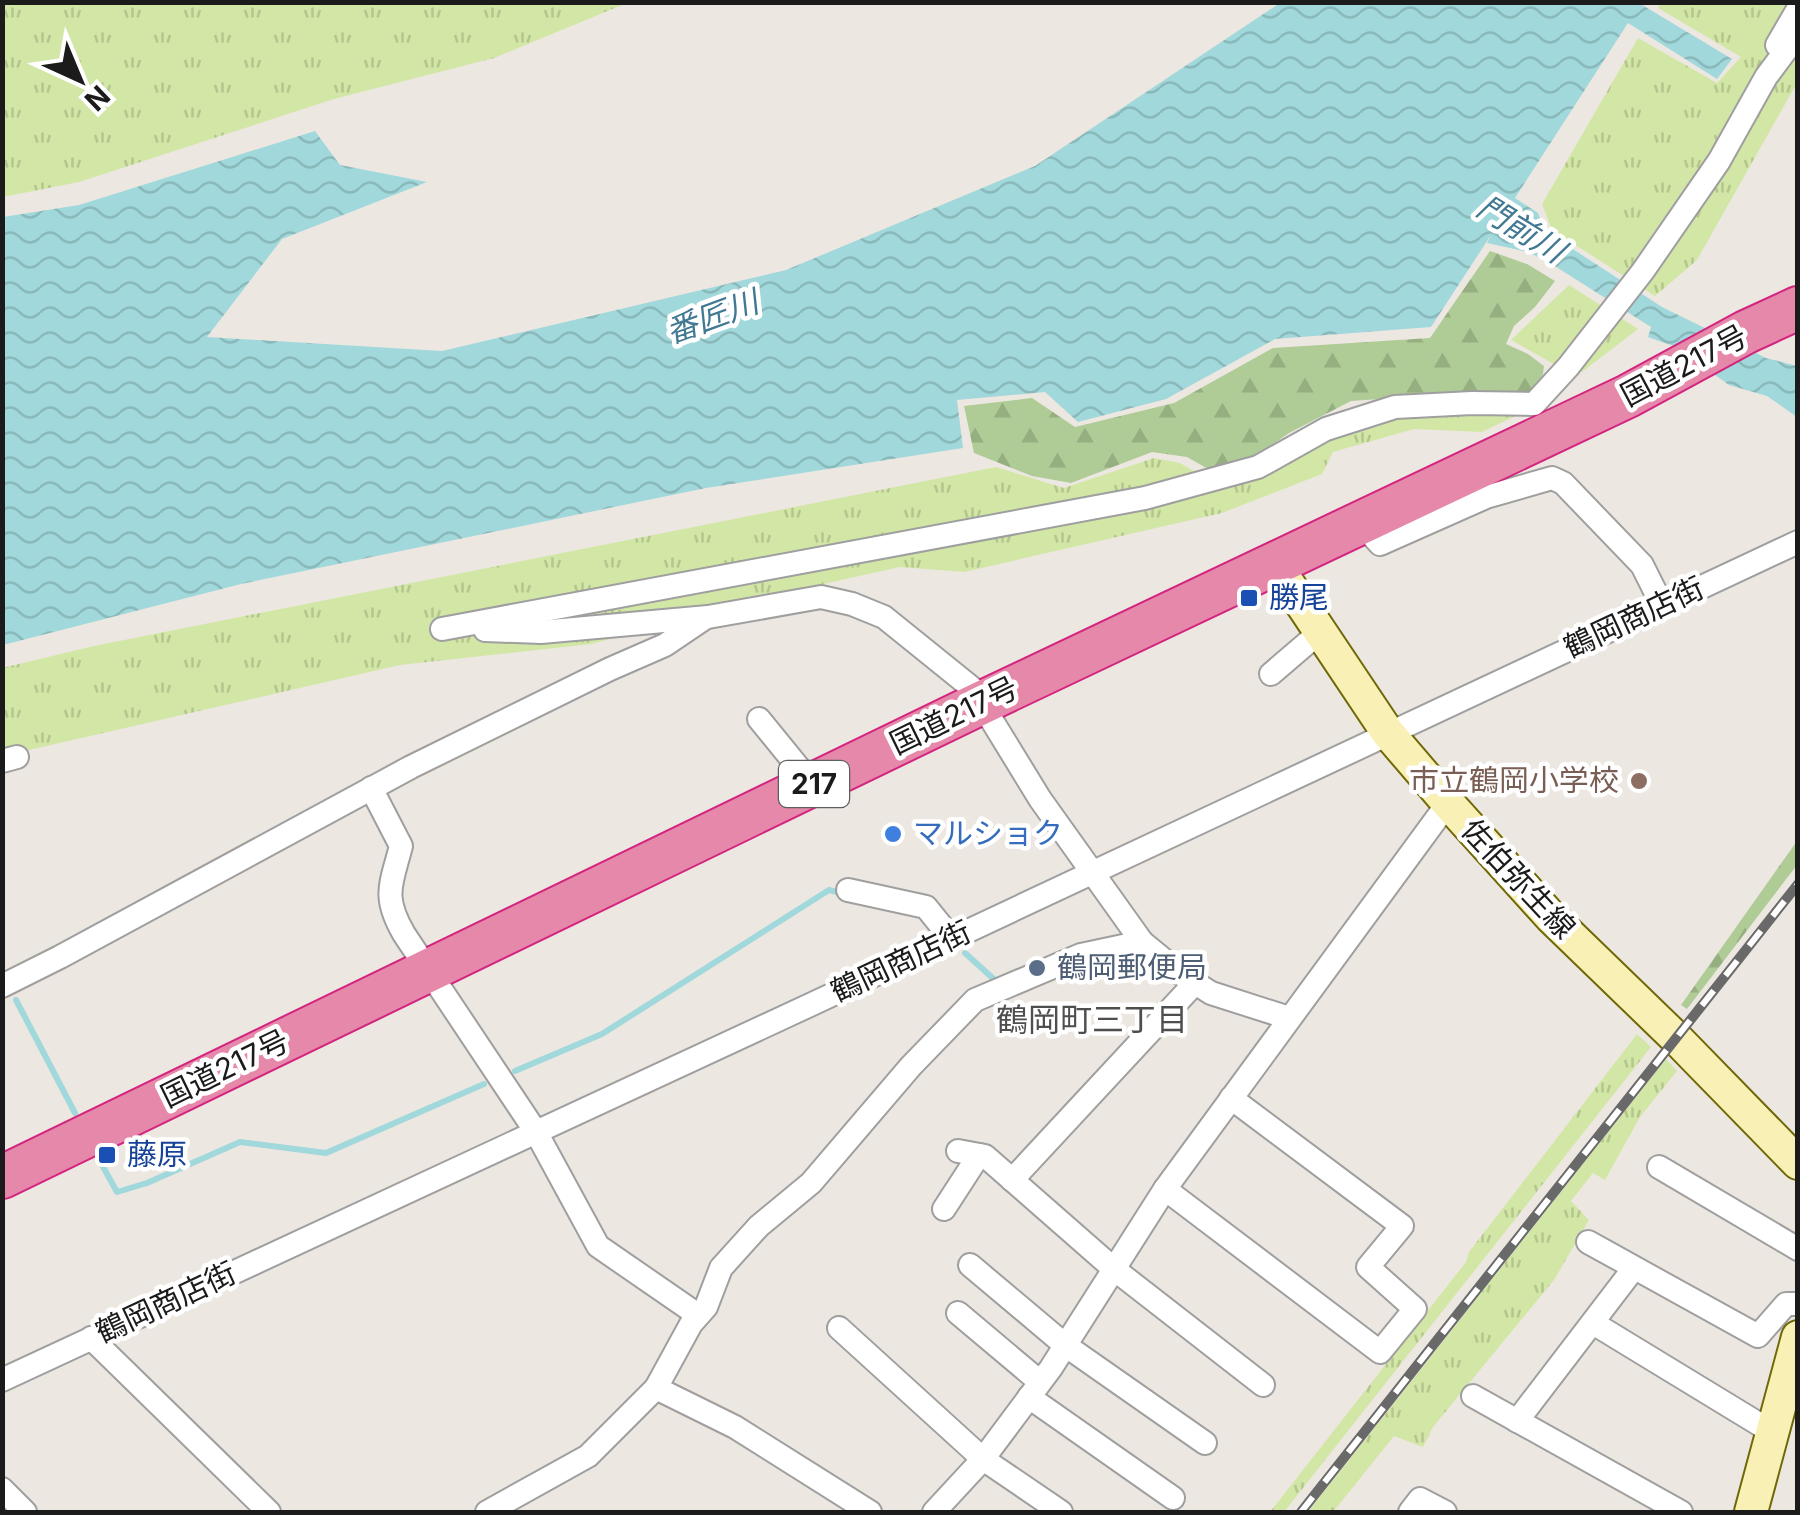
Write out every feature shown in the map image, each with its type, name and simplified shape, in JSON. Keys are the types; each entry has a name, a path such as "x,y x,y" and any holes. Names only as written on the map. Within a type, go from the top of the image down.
{"highway":[{"name":"国道217号","path":"2,1177 812,784 1628,396 1798,308"}],"main road":[{"name":"佐伯弥生線","path":"1275,564 1388,732 1448,803 1551,917 1797,1162"},
{"path":"1751,1512 1798,1337"}],"street":[{"path":"1762,84 1761,75 1798,9"},
{"path":"1289,1018 1210,993 1142,942 1040,799 972,688 884,618 822,597 708,616 541,632 442,629 1145,498 1258,466 1326,429 1395,407 1534,404 1643,271 1719,162 1762,84 1798,34"},
{"path":"1360,522 1380,544 1486,497 1552,478 1563,483 1642,564 1662,605"},
{"name":"鶴岡商店街","path":"2,1380 1798,542"},
{"path":"2,986 372,788 664,645 708,616"},
{"path":"1271,674 1320,632"},
{"path":"759,718 812,784"},
{"path":"372,788 402,846 388,893 394,916 536,1132 598,1246 698,1316"},
{"path":"934,1512 984,1459 1035,1390 1165,1189 1448,803"},
{"path":"848,890 926,907 952,938"},
{"path":"488,1512 588,1456 656,1388 679,1343 706,1307 721,1268 759,1226 811,1183 910,1066 975,1000 1081,955 1142,942"},
{"path":"1012,1180 1194,983"},
{"path":"1165,1189 1380,1352 1415,1309 1368,1267 1402,1226 1231,1098"},
{"path":"944,1210 968,1153 984,1156 1114,1268 1263,1385"},
{"path":"1659,1167 1798,1249"},
{"path":"1588,1242 1758,1336 1786,1304 1798,1304"},
{"path":"970,1265 1066,1345 1205,1444"},
{"path":"1517,1420 1634,1268"},
{"path":"958,1313 1035,1390 1173,1498"},
{"path":"1593,1323 1772,1432"},
{"path":"839,1328 984,1459 1062,1512"},
{"path":"90,1338 268,1512"},
{"path":"656,1388 736,1426 870,1512"},
{"path":"1473,1396 1681,1512"},
{"path":"2,1489 25,1512"},
{"path":"1410,1512 1420,1499 1445,1512"}],"green space":[{"path":"3,2 627,3 494,58 334,99 79,182 3,197"},
{"path":"1660,3 1797,3 1797,83 1697,260 1655,296 1552,230 1542,204 1638,38 1717,83 1741,57 1658,8"},
{"path":"1490,251 1527,264 1555,281 1514,326 1506,344 1544,366 1542,382 1526,396 1452,394 1351,401 1289,433 1268,448 1261,460 1217,474 1187,457 1152,452 1071,483 1032,476 974,453 964,406 1032,398 1075,427 1174,403 1273,348 1430,338"},
{"path":"1569,285 1638,329 1582,372 1557,366 1511,340"},
{"path":"1411,412 1519,414 1482,432 1414,429 1333,452 1322,474 1222,513 964,572 900,567 591,644 400,665 3,756 2,668 94,646 996,467 1064,488 1154,458 1180,463 1204,477 1307,439"},
{"path":"1797,841 1797,865 1687,1009 1681,1005"},
{"path":"1637,1034 1651,1047 1284,1512 1270,1512 1466,1262 1469,1252"},
{"path":"1666,1059 1677,1071 1640,1117 1605,1180 1593,1173 1571,1201 1589,1220 1554,1280 1433,1427 1423,1447 1394,1436 1333,1512 1308,1512"}],"water":[{"path":"1280,3 1639,3 1732,59 1717,79 1628,23 1515,198 1538,213 1545,231 1662,307 1766,358 1797,366 1797,417 1767,396 1729,385 1676,347 1648,337 1651,327 1550,263 1528,252 1487,243 1491,235 1431,327 1275,339 1166,399 1078,422 1045,392 957,400 963,448 706,488 241,584 3,645 3,217 79,205 315,131 340,165 427,182 282,239 207,337 442,351 786,270 1035,166"}],"waterway":[{"path":"515,1071 602,1034 829,890 845,894"},
{"path":"965,953 997,982"},
{"path":"16,1000 75,1113"},
{"path":"101,1163 117,1192 240,1142 326,1153 484,1084"}],"railway":[{"path":"1301,1512 1798,884"}],"place":[{"name":"勝尾","path":"1249,598"},
{"name":"市立鶴岡小学校","path":"1639,781"},
{"name":"マルショク","path":"893,834"},
{"name":"鶴岡郵便局","path":"1037,968"},
{"name":"藤原","path":"107,1155"}],"district":[{"name":"鶴岡町三丁目","path":"1092,1020"}],"water label":[{"name":"門前川","path":"1521,229"},
{"name":"番匠川","path":"712,317"}]}
